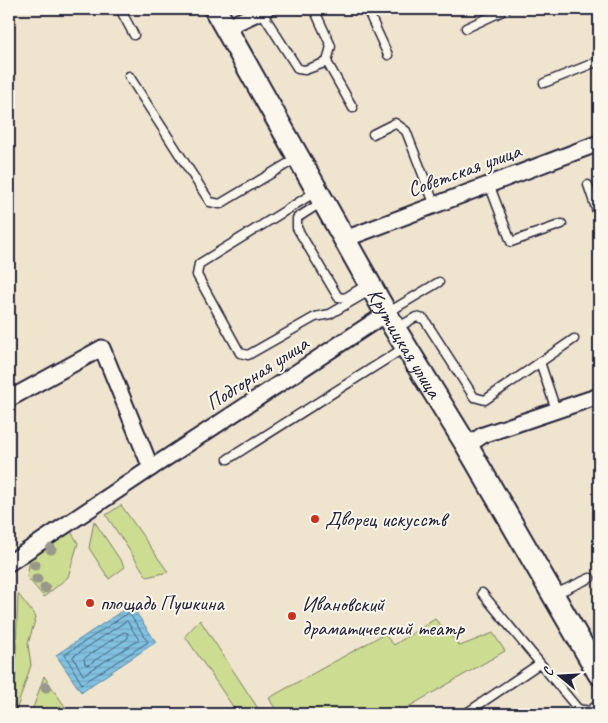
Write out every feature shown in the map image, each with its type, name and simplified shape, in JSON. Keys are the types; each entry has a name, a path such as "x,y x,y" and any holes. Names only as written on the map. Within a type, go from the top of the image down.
{"street":[{"name":"Крутицкая улица","path":"215,9 396,330 597,665"},
{"path":"225,28 264,10"},
{"name":"Советская улица","path":"345,238 434,203 599,143"},
{"name":"Подгорная улица","path":"9,563 151,468 396,330"},
{"path":"9,399 102,348 151,468"},
{"path":"467,446 483,435 599,396"}],"lane":[{"path":"120,9 134,35"},
{"path":"314,9 331,46 327,62 353,108"},
{"path":"367,9 388,55"},
{"path":"466,28 507,9"},
{"path":"264,10 298,68 305,70 327,62"},
{"path":"544,83 599,61"},
{"path":"129,76 210,202 220,204 299,157"},
{"path":"373,134 395,123 406,131 434,203"},
{"path":"489,184 511,242 562,224"},
{"path":"588,185 599,217"},
{"path":"321,195 199,264 197,275 206,293 240,353 248,356 315,317 330,314 371,286"},
{"path":"321,195 297,218 297,228 338,297 345,298 371,286"},
{"path":"396,330 439,282"},
{"path":"228,459 396,330 416,317 424,319 474,397 484,400 574,339"},
{"path":"540,362 556,410"},
{"path":"553,594 590,578"},
{"path":"482,592 539,664 578,708 589,711 599,704"},
{"path":"465,714 539,664"}],"green space":[{"path":"121,505 168,572 147,577 106,515"},
{"path":"94,521 125,567 109,579 89,548"},
{"path":"69,528 78,543 68,577 44,597 27,577 31,553"},
{"path":"18,594 36,617 28,644 31,665 15,714 9,714 9,710 14,706"},
{"path":"435,619 460,646 493,633 505,651 396,714 278,714 269,698 384,634 394,645"},
{"path":"200,620 261,713 238,714 185,636"},
{"path":"44,676 66,708 64,714 31,714"}],"water":[{"path":"131,605 156,642 81,692 56,655"}],"place":[{"name":"Дворец искусств","path":"315,519"},
{"name":"площадь Пушкина","path":"90,603"},
{"name":"Ивановский драматический театр","path":"292,616"}]}
